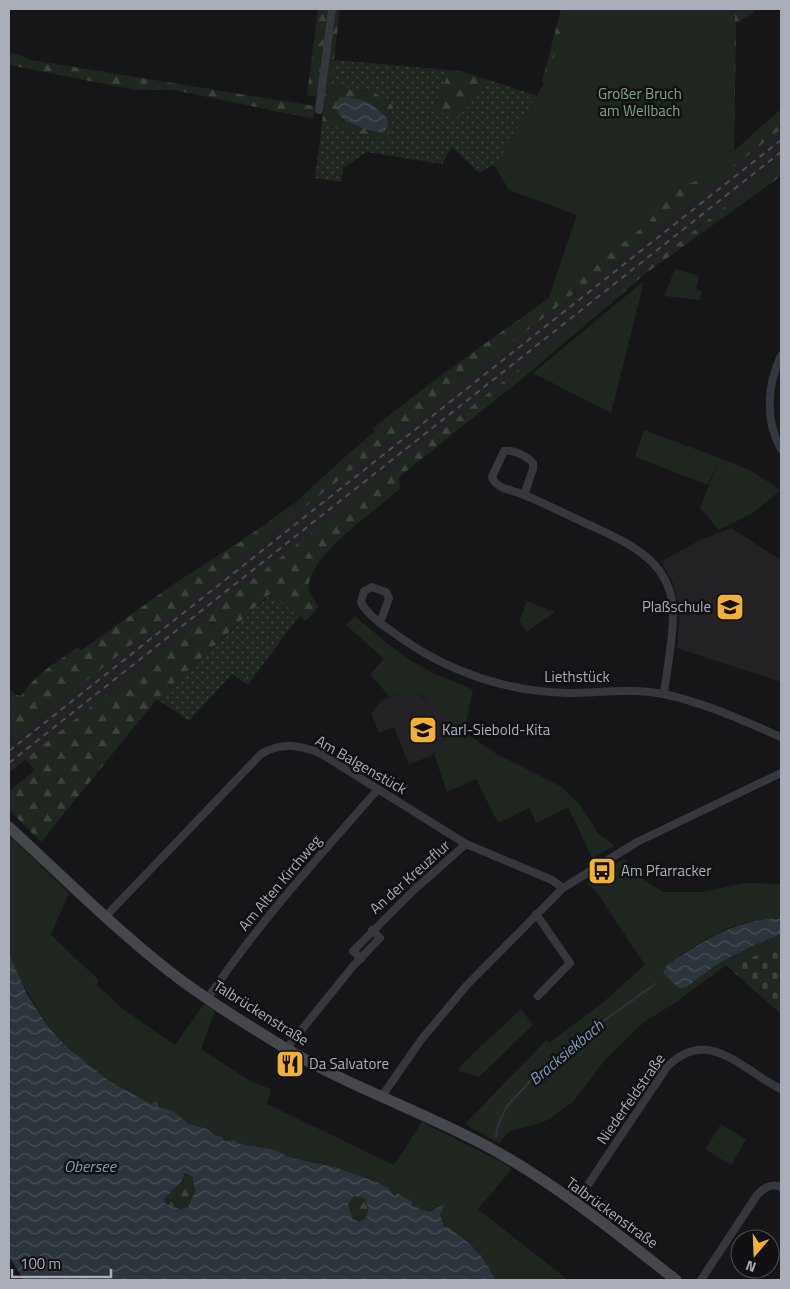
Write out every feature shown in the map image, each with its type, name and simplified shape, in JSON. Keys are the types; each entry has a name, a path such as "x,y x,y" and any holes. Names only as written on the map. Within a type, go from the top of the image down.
{"main road":[{"name":"Talbrückenstraße","path":"9,826 106,916 170,972 208,998 286,1049 480,1143 519,1164 676,1280"}],"street":[{"path":"319,110 332,9"},
{"path":"781,356 774,374 770,399 774,431 781,449"},
{"path":"524,495 533,469 533,463 528,458 508,450 504,451 492,477 493,482 497,485 524,495 622,540 637,548 655,564 670,595 673,614 664,694"},
{"name":"Liethstück","path":"380,623 389,598 386,592 372,587 364,592 361,602 380,623 424,653 465,673 494,683 550,692 620,690 664,694 685,700 781,737"},
{"name":"Am Balgenstück","path":"106,916 261,754 268,750 294,745 320,753 466,844 552,880 563,888"},
{"path":"382,1096 421,1040 466,984 563,888 637,842 781,772"},
{"name":"Am Alten Kirchweg","path":"208,998 228,967 291,889 378,789"},
{"name":"An der Kreuzflur","path":"286,1049 361,958 353,951 372,930 466,844"},
{"path":"536,914 570,962 569,966 538,996"},
{"name":"Niederfeldstraße","path":"575,1204 667,1067 686,1052 704,1048 721,1053 781,1089"},
{"path":"700,1280 757,1195 764,1188 770,1186 781,1187"}],"shaded area":[{"path":"781,113 781,162 9,773 9,735 80,651 171,586 266,524 296,502 350,452 408,404 621,254"},
{"name":"Plaßschule","path":"731,528 781,560 781,682 677,648 679,616 677,599 673,583 663,565 664,560 696,542"},
{"name":"Karl-Siebold-Kita","path":"410,692 433,702 454,727 434,754 409,765 394,727 379,733 371,713 382,700"}],"green space":[{"path":"318,9 328,9 317,97 307,95"},
{"path":"334,9 340,9 331,85 374,92 393,106 387,141 322,124"},
{"name":"Großer Bruch am Wellbach","path":"561,9 755,9 755,12 736,23 734,151 781,109 781,129 9,742 9,688 16,695 21,696 33,681 54,663 78,647 81,651 171,586 235,546 296,502 375,431 373,429 377,425 437,378 549,298 577,215 492,165 504,158 545,84 542,82"},
{"name":"Großer Bruch am Wellbach","path":"567,9 735,9 734,152 704,178 667,192 649,222 588,271 549,298 577,215 509,190 496,169 498,161 550,73"},
{"path":"9,53 18,54 31,60 315,106 314,119 174,90 135,90 9,65"},
{"path":"334,60 450,70 433,109 465,102 477,94 486,79 538,96 504,158 479,173 452,147 442,164 367,152 343,168 341,182 315,178 322,124 387,140 392,106 374,92 331,85"},
{"path":"450,70 461,71 486,79 480,93 469,100 458,119 433,109"},
{"path":"781,162 781,176 645,274 530,372 399,477 400,489 348,532 313,571 309,590 319,607 306,621 270,594 157,699 41,842 9,810 9,791 35,770 25,759"},
{"path":"675,269 699,276 696,289 702,291 700,300 664,296"},
{"path":"644,281 611,413 533,373"},
{"path":"644,430 720,458 708,485 635,457"},
{"path":"720,458 751,471 781,490 751,514 719,530 700,508"},
{"path":"271,594 299,616 248,685 232,674 189,721 157,699"},
{"path":"527,601 555,612 527,632 519,621"},
{"path":"355,616 415,663 437,675 473,690 464,732 497,754 562,787 581,806 598,833 615,846 592,858 568,807 536,823 529,808 498,823 476,779 447,792 434,754 454,727 428,699 412,694 390,697 388,695 370,674 384,659 346,625"},
{"path":"9,835 69,893 51,935 99,980 97,985 123,1009 175,1045 204,1004 215,1011 201,1049 252,1082 271,1089 267,1104 394,1165 422,1122 502,1162 512,1169 478,1209 568,1280 496,1280 482,1257 469,1243 447,1226 445,1228 440,1215 445,1204 429,1212 411,1205 412,1202 397,1193 396,1196 377,1182 335,1167 292,1158 275,1150 237,1143 231,1140 225,1141 222,1137 189,1124 173,1111 158,1107 158,1102 151,1104 109,1081 67,1047 49,1028 18,976 9,954"},
{"path":"624,859 640,878 663,892 702,892 744,883 781,884 781,919 767,919 739,924 700,943 677,958 693,983 696,978 742,950 781,934 781,945 728,967 725,966 675,1003 644,1022 605,1060 573,1102 544,1122 509,1132 499,1143 465,1124 546,1040 549,1043 602,1003 645,965 598,894 587,882"},
{"path":"781,945 781,1014 728,967"},
{"path":"521,1009 533,1025 479,1077 459,1071 460,1066"},
{"path":"721,1124 746,1140 731,1165 705,1149"},
{"path":"185,1173 192,1177 195,1191 188,1207 180,1209 166,1204 164,1199 181,1182"},
{"path":"353,1196 365,1199 368,1209 366,1218 359,1222 353,1219 347,1204"}],"water":[{"path":"340,97 354,98 366,102 377,109 387,118 388,125 384,133 357,126 342,117 338,112 337,105"},
{"path":"767,919 781,919 781,934 732,956 686,987 679,988 663,973 667,965 714,936 738,925"},
{"name":"Obersee","path":"9,954 27,994 49,1028 67,1047 109,1081 151,1104 156,1101 158,1102 158,1107 173,1111 189,1124 207,1129 214,1135 222,1137 225,1141 234,1140 237,1143 275,1150 292,1158 335,1167 377,1182 388,1188 395,1196 397,1193 413,1202 411,1205 429,1212 445,1204 440,1215 445,1228 447,1226 469,1243 482,1257 496,1280 24,1280 9,1257","holes":["185,1173 192,1177 195,1191 188,1207 180,1209 166,1204 164,1199 181,1182","354,1196 365,1199 368,1209 366,1218 359,1222 353,1219 348,1204"]}],"waterway":[{"name":"Bracksiekbach","path":"496,1137 498,1125 507,1106 533,1078 580,1038 655,984"}],"railway":[{"path":"9,751 781,140"},
{"path":"9,763 781,152"}],"place":[{"name":"Plaßschule","path":"730,607"},
{"name":"Karl-Siebold-Kita","path":"423,730"},
{"name":"Am Pfarracker","path":"602,871"},
{"name":"Da Salvatore","path":"290,1064"}]}
